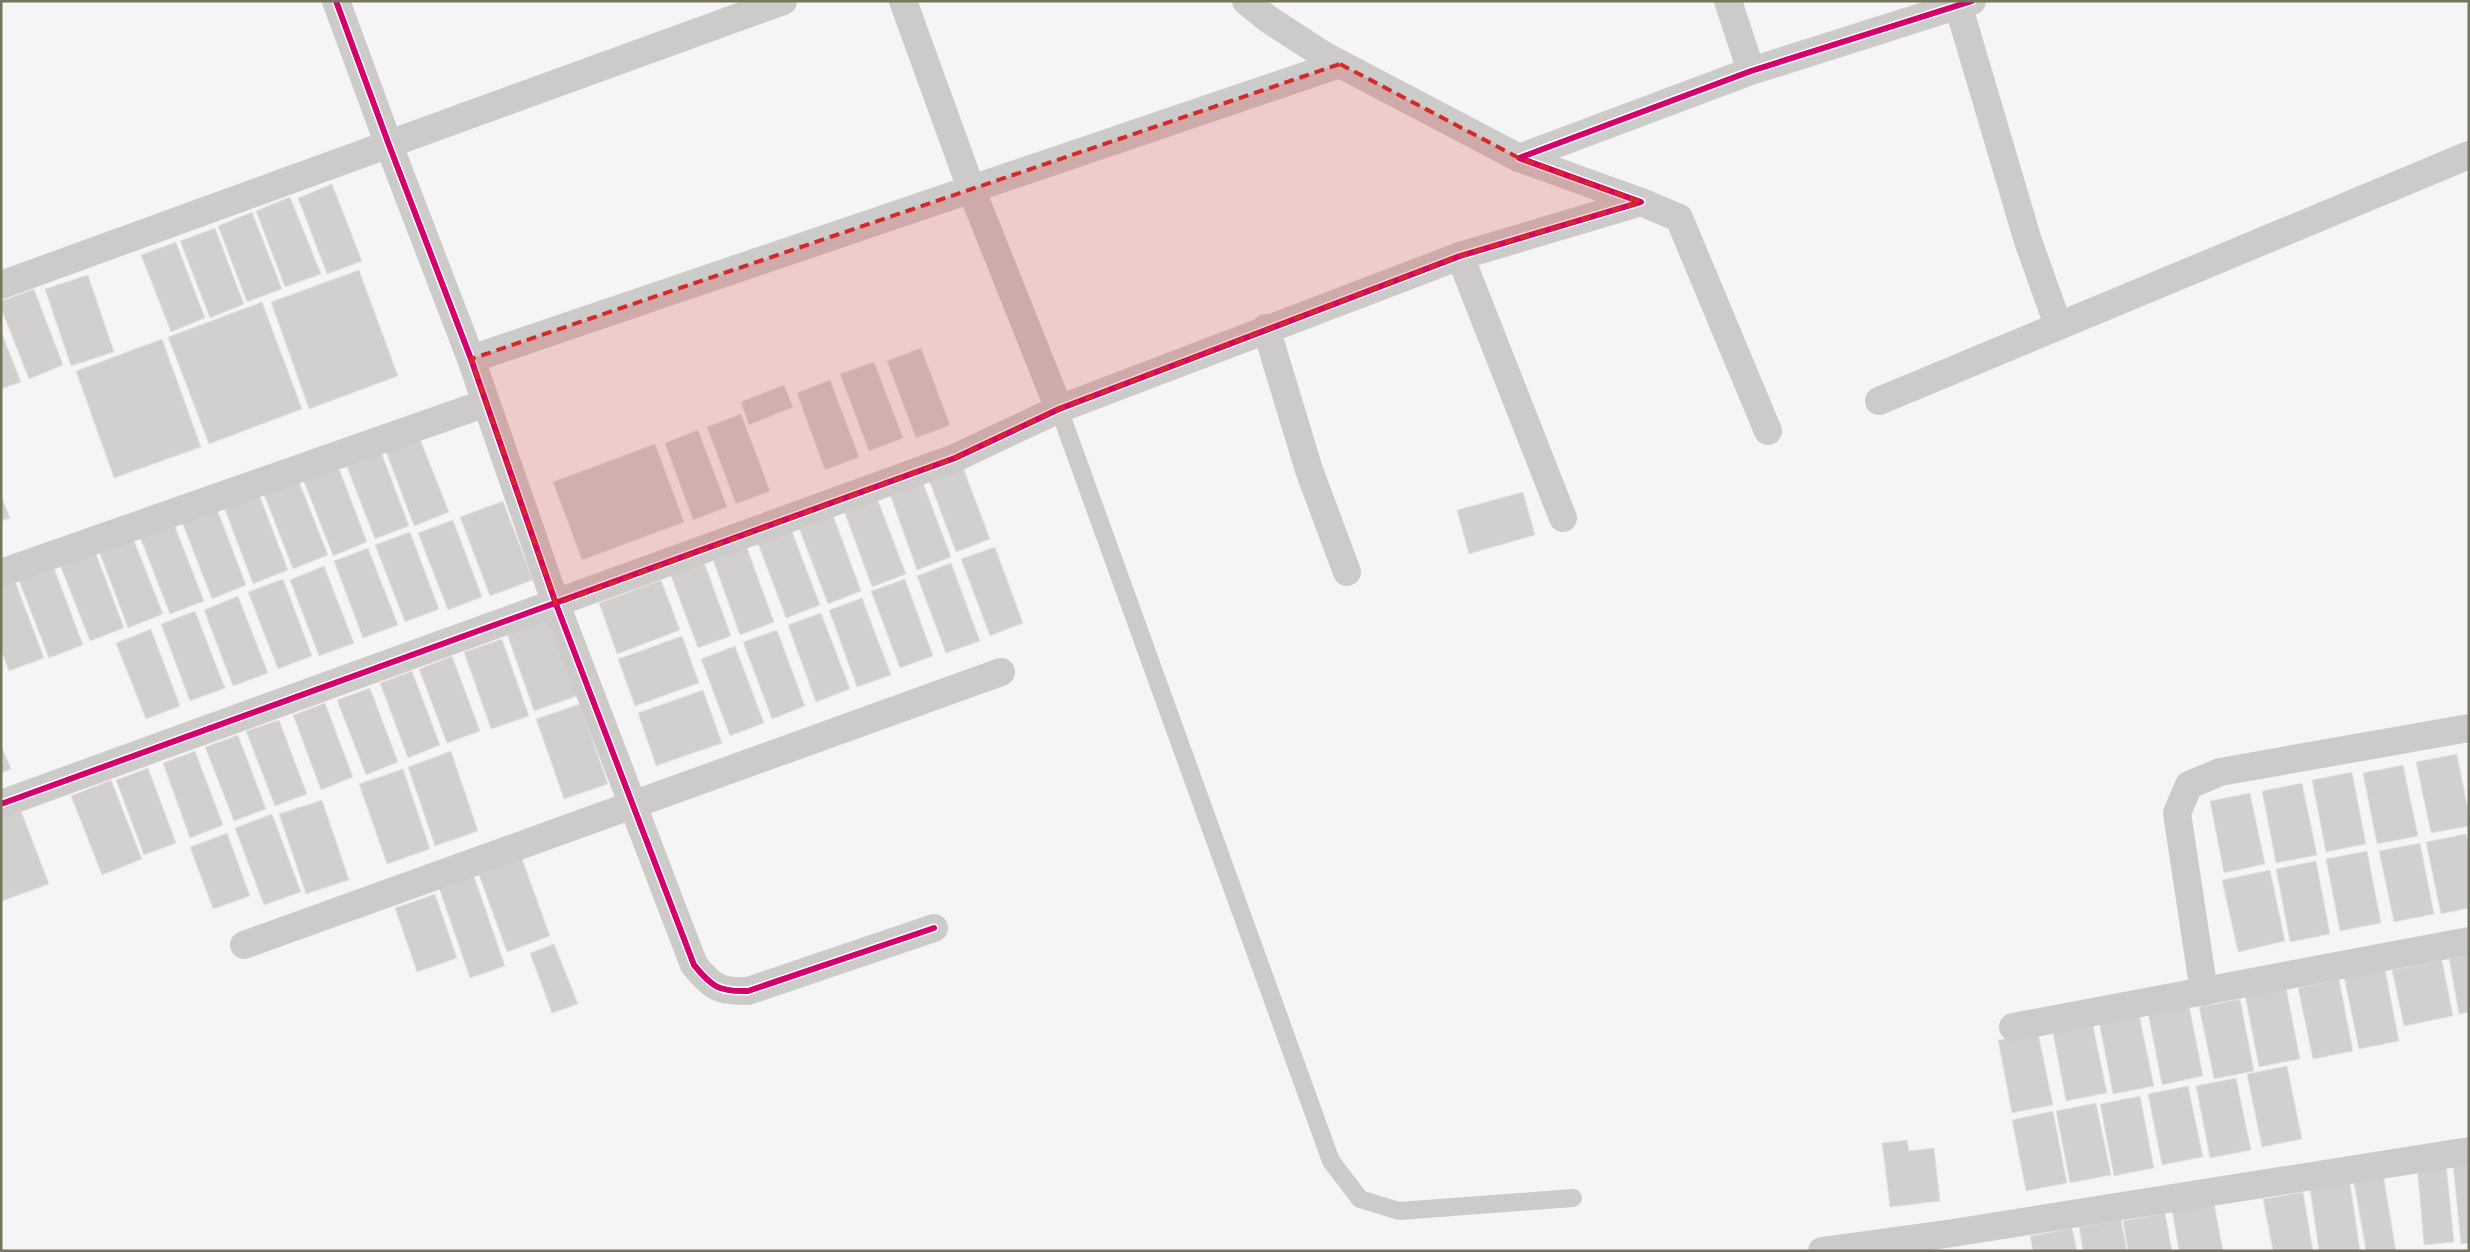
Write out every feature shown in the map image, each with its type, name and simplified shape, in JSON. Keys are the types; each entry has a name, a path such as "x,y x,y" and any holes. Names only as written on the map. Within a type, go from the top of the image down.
{"street":[{"path":"336,1 471,359 556,604 694,965 708,983 726,991 748,991 934,928"},
{"path":"1,285 783,1"},
{"path":"903,1 972,190 1059,409"},
{"path":"1246,1 1268,19 1340,64 1519,158 1641,202 1679,218 1768,431"},
{"path":"1728,1 1751,71"},
{"path":"1519,158 1751,71 1962,3 2028,241 2058,325"},
{"path":"471,359 1340,64"},
{"path":"1879,402 2058,325 2469,155"},
{"path":"1,804 955,458 1059,409 1266,328 1460,256 1641,202"},
{"path":"1460,256 1563,518"},
{"path":"1266,328 1309,470 1347,572"},
{"path":"1,573 486,403"},
{"path":"244,945 1001,672"},
{"path":"2204,992 2177,813 2189,785 2220,772 2469,728"},
{"path":"2013,1027 2469,941"},
{"path":"1822,1251 1955,1242 2469,1151"}],"lane":[{"path":"1059,409 1331,1161 1360,1199 1399,1211 1573,1198"}],"highlighted area":[{"path":"1340,64 1519,158 1641,202 1460,256 1059,409 955,458 556,604 471,359"}],"building":[{"path":"332,184 362,261 327,274 298,198"},
{"path":"290,197 321,274 285,287 256,211"},
{"path":"252,212 282,289 247,302 218,226"},
{"path":"215,228 244,304 210,318 180,241"},
{"path":"176,242 205,318 171,332 141,255"},
{"path":"359,270 398,376 309,409 271,302"},
{"path":"88,275 114,352 71,366 45,289"},
{"path":"34,289 63,365 29,379 1,308 1,301"},
{"path":"262,302 302,409 209,444 168,337"},
{"path":"1,331 21,382 1,389"},
{"path":"162,339 201,447 114,478 76,371"},
{"path":"921,348 950,425 916,438 887,361"},
{"path":"874,362 903,438 869,451 840,374"},
{"path":"830,380 859,457 825,470 797,393"},
{"path":"784,385 793,407 749,425 741,402"},
{"path":"741,414 770,491 736,504 707,427"},
{"path":"698,430 727,507 693,520 665,443"},
{"path":"419,436 449,512 414,526 385,449"},
{"path":"655,444 684,522 582,560 553,482"},
{"path":"380,449 409,526 375,539 345,462"},
{"path":"961,462 990,539 956,552 927,475"},
{"path":"338,466 367,542 333,556 303,479"},
{"path":"298,479 328,555 293,569 263,492"},
{"path":"922,480 951,557 917,570 889,492"},
{"path":"1523,492 1535,535 1469,554 1457,510"},
{"path":"259,494 288,570 253,584 224,507"},
{"path":"1,496 10,518 1,521"},
{"path":"877,498 906,574 872,587 844,511"},
{"path":"503,501 533,580 490,596 460,517"},
{"path":"217,509 246,585 212,599 182,522"},
{"path":"833,515 861,591 828,604 799,528"},
{"path":"453,520 482,597 448,610 418,533"},
{"path":"174,524 204,601 170,614 140,537"},
{"path":"791,529 820,605 786,618 757,541"},
{"path":"410,532 439,609 405,622 375,545"},
{"path":"133,538 163,614 128,628 99,551"},
{"path":"746,545 774,622 740,635 712,557"},
{"path":"995,547 1023,623 990,636 961,559"},
{"path":"368,548 398,625 363,638 334,561"},
{"path":"95,551 124,628 90,641 60,565"},
{"path":"703,559 731,636 698,648 669,571"},
{"path":"951,563 980,641 946,653 917,576"},
{"path":"324,566 354,643 319,656 290,580"},
{"path":"54,568 83,645 49,658 19,581"},
{"path":"283,579 312,656 278,669 248,592"},
{"path":"905,579 933,656 900,668 871,591"},
{"path":"661,580 680,630 617,654 599,603"},
{"path":"15,581 44,658 9,671 1,650 1,586"},
{"path":"238,596 268,673 233,686 204,610"},
{"path":"862,598 891,675 857,687 829,610"},
{"path":"195,611 225,688 190,701 161,624"},
{"path":"821,613 850,689 816,702 788,625"},
{"path":"550,616 577,696 534,711 506,631"},
{"path":"151,629 180,706 146,719 116,643"},
{"path":"777,630 805,706 772,719 743,642"},
{"path":"682,636 699,683 635,706 618,659"},
{"path":"502,639 529,716 491,729 464,652"},
{"path":"735,646 764,723 730,736 701,659"},
{"path":"452,656 480,731 447,743 419,669"},
{"path":"412,671 440,745 408,758 380,683"},
{"path":"370,688 398,762 366,775 337,700"},
{"path":"703,690 722,743 656,766 638,713"},
{"path":"325,703 353,777 321,790 293,715"},
{"path":"580,704 608,784 564,799 536,719"},
{"path":"279,720 307,794 275,806 246,731"},
{"path":"238,735 266,809 234,821 205,747"},
{"path":"1,745 11,769 1,773"},
{"path":"195,751 223,825 190,838 163,763"},
{"path":"451,751 478,831 435,846 408,767"},
{"path":"2457,754 2469,815 2469,826 2431,833 2416,762"},
{"path":"2403,765 2418,836 2377,844 2363,773"},
{"path":"148,768 176,843 144,855 116,780"},
{"path":"403,769 430,849 387,864 359,784"},
{"path":"2352,772 2366,844 2326,852 2312,780"},
{"path":"111,780 142,859 102,875 71,796"},
{"path":"2302,783 2317,855 2276,863 2262,791"},
{"path":"2250,793 2265,864 2224,873 2210,801"},
{"path":"322,800 349,880 306,894 279,814"},
{"path":"21,811 49,884 2,901 1,818"},
{"path":"272,814 301,892 264,905 235,828"},
{"path":"227,833 250,896 213,909 190,847"},
{"path":"2466,834 2469,845 2469,908 2441,914 2426,842"},
{"path":"2420,843 2434,914 2394,922 2379,851"},
{"path":"2367,851 2381,923 2340,931 2326,859"},
{"path":"522,859 550,936 507,952 479,875"},
{"path":"2316,861 2330,934 2290,942 2276,869"},
{"path":"2270,870 2285,941 2238,952 2222,880"},
{"path":"474,876 505,966 470,978 439,888"},
{"path":"435,894 457,958 417,972 395,908"},
{"path":"554,944 578,1004 552,1013 530,953"},
{"path":"2469,955 2469,1012 2459,1014 2449,959"},
{"path":"2442,960 2453,1016 2404,1026 2392,970"},
{"path":"2385,969 2399,1041 2359,1049 2344,977"},
{"path":"2339,979 2353,1051 2313,1059 2298,988"},
{"path":"2286,987 2300,1059 2259,1067 2245,995"},
{"path":"2240,999 2254,1071 2214,1079 2199,1007"},
{"path":"2189,1005 2203,1076 2162,1085 2148,1013"},
{"path":"2139,1014 2154,1086 2113,1094 2099,1022"},
{"path":"2092,1021 2107,1093 2066,1101 2052,1028"},
{"path":"2038,1033 2053,1105 2012,1113 1998,1040"},
{"path":"2287,1066 2302,1139 2262,1147 2247,1074"},
{"path":"2236,1078 2251,1150 2210,1158 2196,1086"},
{"path":"2188,1086 2203,1157 2162,1165 2148,1094"},
{"path":"2140,1096 2154,1168 2114,1176 2100,1104"},
{"path":"2096,1103 2111,1175 2070,1183 2056,1111"},
{"path":"2053,1111 2067,1183 2026,1191 2012,1120"},
{"path":"1907,1140 1909,1151 1934,1148 1940,1201 1890,1207 1882,1143"},
{"path":"2446,1163 2454,1242 2424,1245 2417,1166"},
{"path":"2469,1163 2469,1243 2461,1244 2453,1165"},
{"path":"2383,1173 2396,1251 2366,1251 2353,1177"},
{"path":"2350,1183 2360,1251 2319,1251 2310,1189"},
{"path":"2303,1192 2313,1251 2273,1251 2263,1199"},
{"path":"2214,1203 2223,1251 2179,1251 2172,1210"},
{"path":"2165,1213 2172,1251 2128,1251 2123,1221"},
{"path":"2121,1220 2127,1251 2083,1251 2079,1227"},
{"path":"2072,1228 2077,1251 2033,1251 2030,1236"}],"cycle path":[{"path":"336,1 471,359 556,604 694,965 717,987 748,991 934,928"},
{"path":"1,804 955,458 1059,409 1460,256 1641,202 1519,158 1751,71 1972,1"}]}
